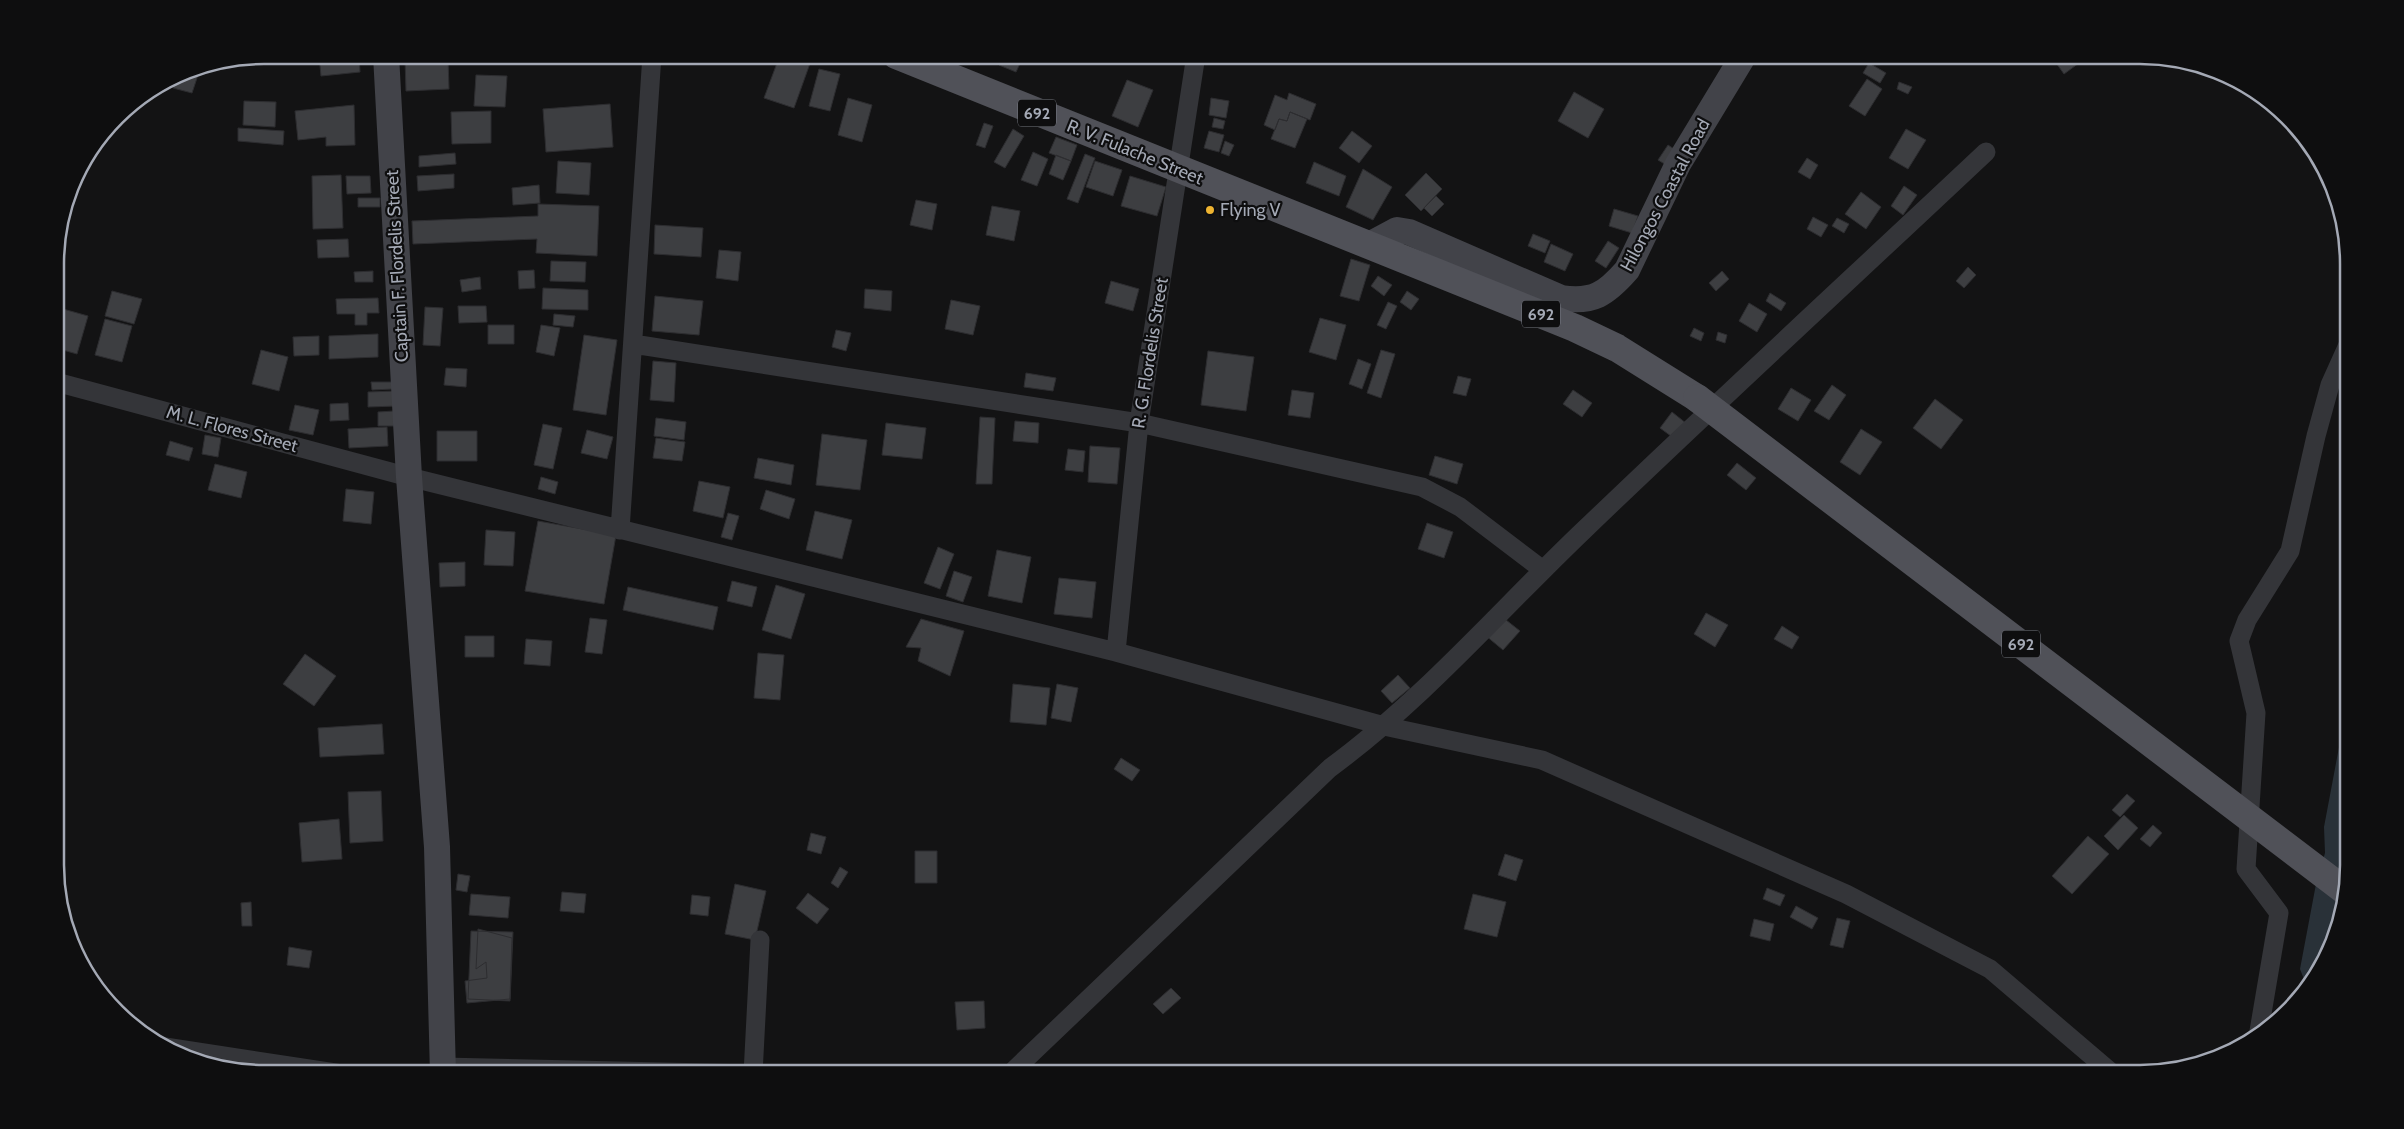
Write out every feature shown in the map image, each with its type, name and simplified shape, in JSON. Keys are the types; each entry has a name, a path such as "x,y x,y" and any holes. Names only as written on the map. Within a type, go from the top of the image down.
{"main road":[{"name":"R. V. Fulache Street","path":"918,64 1372,246"},
{"name":"692","path":"1372,246 1575,328 1617,348 1697,398 2339,886"}],"street":[{"name":"Captain F. Flordelis Street","path":"386,64 408,477 437,847 443,1065"},
{"path":"620,530 651,64"},
{"name":"R. G. Flordelis Street","path":"1116,652 1139,423 1195,64"},
{"name":"Hilongos Coastal Road","path":"1372,246 1398,230 1410,232 1561,298 1588,300 1600,295 1615,284 1627,270 1678,164 1739,64"},
{"path":"1019,1065 1330,768 1384,726 1437,678 1542,570 1666,451 1986,152"},
{"path":"632,344 1139,423 1422,487 1460,507 1542,570"},
{"path":"2260,1025 2279,913 2246,869 2256,713 2239,641 2247,620 2290,551 2316,436 2330,385 2340,363"},
{"name":"M. L. Flores Street","path":"64,384 408,477 1116,652 1384,726 1542,760 1846,894 1990,969 2102,1065"},
{"path":"753,1065 760,940"},
{"path":"189,1051 283,1065"}],"shaded area":[{"path":"2340,742 2339,891 2325,942 2320,954 2304,979 2300,969 2316,884 2325,853 2324,827"}],"building":[{"path":"320,64 360,64 360,72 321,76"},
{"path":"405,64 448,64 449,89 406,91"},
{"path":"777,64 810,64 794,108 764,98"},
{"path":"1000,64 1020,64 1016,72"},
{"path":"1868,64 1871,64 1886,73 1880,83 1863,73"},
{"path":"2057,64 2078,64 2064,74"},
{"path":"819,69 840,74 830,111 809,106"},
{"path":"198,75 192,93 173,88 175,84"},
{"path":"476,75 507,76 505,107 474,106"},
{"path":"1867,79 1882,89 1865,116 1849,106"},
{"path":"1127,80 1153,90 1138,127 1112,116"},
{"path":"1899,82 1912,87 1908,94 1897,89"},
{"path":"1574,92 1604,109 1588,138 1558,121"},
{"path":"1289,93 1316,104 1310,120 1290,112 1287,121 1279,119 1275,130 1264,125 1275,95 1287,100"},
{"path":"848,98 872,105 862,142 838,135"},
{"path":"1211,98 1229,101 1226,118 1209,115"},
{"path":"244,101 276,102 275,127 243,125"},
{"path":"610,104 613,147 546,152 543,109"},
{"path":"354,105 355,145 326,146 326,137 298,140 295,111"},
{"path":"491,111 491,143 452,144 451,112"},
{"path":"1290,112 1307,119 1295,148 1271,139 1279,119 1287,121"},
{"path":"1214,118 1225,121 1223,129 1212,127"},
{"path":"984,123 993,126 985,148 976,145"},
{"path":"238,128 284,131 283,145 238,141"},
{"path":"1013,129 1024,136 1005,168 994,162"},
{"path":"1906,129 1926,140 1908,169 1889,158"},
{"path":"1209,131 1224,135 1219,152 1204,148"},
{"path":"1352,131 1372,146 1359,163 1339,148"},
{"path":"1056,137 1077,145 1071,161 1049,153"},
{"path":"1225,141 1234,145 1229,156 1221,153"},
{"path":"1668,145 1677,151 1668,166 1658,160"},
{"path":"1033,152 1048,159 1037,186 1021,180"},
{"path":"455,153 456,164 419,167 419,156"},
{"path":"1085,154 1095,158 1078,203 1067,199"},
{"path":"1056,155 1071,161 1063,180 1049,174"},
{"path":"1807,158 1818,165 1810,179 1798,172"},
{"path":"558,161 591,163 589,195 556,193"},
{"path":"1095,161 1122,170 1113,196 1086,187"},
{"path":"1314,162 1346,176 1339,196 1306,183"},
{"path":"1363,169 1392,187 1373,220 1346,207"},
{"path":"1426,173 1442,189 1421,211 1405,195"},
{"path":"454,174 454,188 418,191 417,176"},
{"path":"341,175 343,228 313,229 312,176"},
{"path":"346,176 370,176 371,193 347,194"},
{"path":"1130,176 1166,187 1157,216 1121,206"},
{"path":"539,185 540,203 513,205 512,188"},
{"path":"1904,186 1917,195 1903,215 1891,206"},
{"path":"1861,192 1881,207 1866,229 1845,214"},
{"path":"1436,196 1444,204 1432,216 1424,208"},
{"path":"358,198 380,198 380,207 358,207"},
{"path":"916,200 937,204 932,230 910,225"},
{"path":"538,204 599,206 597,256 536,253 537,239 413,244 412,221 538,216"},
{"path":"992,206 1020,211 1014,241 986,235"},
{"path":"1614,209 1638,216 1632,233 1609,226"},
{"path":"1813,217 1828,225 1821,237 1807,229"},
{"path":"1837,218 1849,224 1844,233 1832,226"},
{"path":"655,225 703,228 701,257 654,254"},
{"path":"1533,234 1550,241 1545,253 1528,246"},
{"path":"348,239 349,257 318,258 317,240"},
{"path":"1608,241 1619,248 1606,268 1595,261"},
{"path":"1551,244 1573,254 1565,271 1544,262"},
{"path":"719,250 741,252 738,281 716,278"},
{"path":"1351,259 1370,265 1359,301 1340,296"},
{"path":"551,261 586,262 585,282 550,281"},
{"path":"1968,267 1976,275 1964,288 1956,281"},
{"path":"534,270 535,288 519,289 518,271"},
{"path":"373,271 373,282 355,282 354,272"},
{"path":"1722,271 1729,279 1716,291 1709,283"},
{"path":"1378,276 1392,285 1384,296 1371,286"},
{"path":"480,277 481,289 462,292 460,280"},
{"path":"1111,281 1139,289 1133,311 1105,303"},
{"path":"543,288 588,290 588,310 542,309"},
{"path":"865,289 892,291 891,311 864,308"},
{"path":"112,291 142,299 134,324 105,316"},
{"path":"1407,291 1419,299 1411,310 1400,302"},
{"path":"1770,293 1786,303 1781,311 1766,301"},
{"path":"655,296 703,301 699,335 652,331"},
{"path":"378,298 379,313 367,313 367,325 355,325 355,314 337,314 336,299"},
{"path":"951,300 980,306 973,335 945,329"},
{"path":"1388,302 1397,306 1386,329 1377,325"},
{"path":"1749,303 1767,314 1757,332 1739,321"},
{"path":"458,306 486,306 487,322 459,323"},
{"path":"425,307 443,308 440,346 423,345"},
{"path":"64,309 88,316 77,354 64,350"},
{"path":"554,314 575,316 573,327 553,325"},
{"path":"1320,318 1346,325 1336,360 1309,352"},
{"path":"105,319 132,326 122,362 95,355"},
{"path":"488,325 514,325 514,344 488,344"},
{"path":"541,325 560,328 554,356 536,352"},
{"path":"1694,328 1704,333 1701,341 1690,336"},
{"path":"836,330 851,333 846,351 832,347"},
{"path":"1718,332 1727,335 1725,343 1716,340"},
{"path":"378,334 378,357 329,359 329,336"},
{"path":"584,335 617,340 606,415 573,410"},
{"path":"319,336 319,355 294,356 293,337"},
{"path":"261,350 288,357 279,391 252,384"},
{"path":"1381,350 1395,354 1381,398 1367,393"},
{"path":"1208,351 1254,357 1246,411 1201,405"},
{"path":"1358,359 1371,364 1362,389 1349,384"},
{"path":"653,361 676,363 674,402 650,400"},
{"path":"446,368 467,369 466,387 444,385"},
{"path":"1026,373 1056,378 1053,391 1024,387"},
{"path":"1458,376 1471,379 1466,396 1453,393"},
{"path":"371,382 393,382 393,389 372,390"},
{"path":"1832,385 1846,395 1829,420 1814,411"},
{"path":"1791,388 1811,400 1798,421 1778,409"},
{"path":"1292,390 1314,393 1310,418 1288,415"},
{"path":"1573,390 1592,403 1582,417 1563,404"},
{"path":"396,391 397,406 368,407 368,392"},
{"path":"1935,399 1963,420 1941,449 1913,428"},
{"path":"348,403 349,420 330,421 330,404"},
{"path":"295,405 319,410 313,435 289,430"},
{"path":"394,411 394,426 378,426 378,412"},
{"path":"1672,412 1687,424 1675,439 1660,428"},
{"path":"980,417 995,418 992,484 976,484"},
{"path":"656,418 686,422 684,440 654,436"},
{"path":"1015,421 1039,423 1038,443 1013,441"},
{"path":"886,423 926,428 922,459 882,455"},
{"path":"543,424 562,428 553,469 534,465"},
{"path":"387,427 388,446 349,448 348,429"},
{"path":"1861,429 1882,442 1860,475 1840,462"},
{"path":"587,430 613,437 607,459 581,453"},
{"path":"437,431 477,431 477,461 437,461"},
{"path":"822,434 867,440 860,490 816,485"},
{"path":"205,435 221,438 218,457 202,454"},
{"path":"656,438 685,442 682,461 653,458"},
{"path":"170,441 193,448 189,461 166,455"},
{"path":"1090,446 1120,448 1117,484 1088,482"},
{"path":"1068,449 1085,451 1083,472 1065,470"},
{"path":"1435,456 1463,464 1457,484 1429,475"},
{"path":"758,458 794,465 791,485 754,478"},
{"path":"1737,463 1756,478 1746,490 1727,475"},
{"path":"215,464 247,472 241,498 208,490"},
{"path":"541,477 558,482 555,494 538,489"},
{"path":"699,481 730,487 723,518 693,511"},
{"path":"346,489 374,492 371,524 343,521"},
{"path":"766,490 795,499 789,519 760,509"},
{"path":"815,511 852,520 842,559 806,550"},
{"path":"728,513 739,516 732,540 721,537"},
{"path":"538,521 616,535 604,604 525,591"},
{"path":"1427,523 1453,532 1444,558 1418,549"},
{"path":"486,530 515,532 513,566 484,565"},
{"path":"938,547 954,554 940,589 924,583"},
{"path":"997,550 1031,557 1022,603 988,596"},
{"path":"465,562 465,586 440,587 439,563"},
{"path":"954,571 972,577 963,602 946,596"},
{"path":"1059,578 1096,582 1092,618 1054,614"},
{"path":"732,581 757,587 752,607 727,601"},
{"path":"776,585 805,594 791,639 762,630"},
{"path":"628,587 718,607 713,630 623,610"},
{"path":"1706,613 1728,625 1715,647 1694,634"},
{"path":"1501,616 1520,631 1503,650 1485,635"},
{"path":"590,618 607,620 602,654 585,652"},
{"path":"921,619 964,631 950,676 918,661 921,648 906,647"},
{"path":"1782,626 1799,637 1792,649 1774,639"},
{"path":"465,636 494,636 494,657 465,657"},
{"path":"526,639 552,641 550,666 524,664"},
{"path":"758,653 784,655 780,700 754,698"},
{"path":"305,654 336,676 314,706 283,684"},
{"path":"1398,675 1410,688 1392,703 1381,691"},
{"path":"1013,684 1050,688 1046,725 1010,722"},
{"path":"1057,684 1078,688 1071,722 1051,718"},
{"path":"382,724 384,754 320,757 318,728"},
{"path":"1121,758 1140,770 1132,781 1114,769"},
{"path":"381,791 383,841 350,843 348,792"},
{"path":"2127,794 2135,801 2120,817 2112,810"},
{"path":"2124,815 2138,828 2118,850 2104,836"},
{"path":"339,819 342,859 302,862 299,823"},
{"path":"2153,825 2162,833 2150,847 2140,839"},
{"path":"811,833 826,837 821,854 807,850"},
{"path":"2088,836 2109,854 2072,894 2052,876"},
{"path":"915,851 937,851 937,883 915,883"},
{"path":"1505,854 1523,860 1516,881 1498,875"},
{"path":"840,867 848,872 838,888 831,883"},
{"path":"458,874 470,876 467,892 456,890"},
{"path":"735,884 766,891 755,940 725,934"},
{"path":"1767,888 1785,895 1780,906 1763,899"},
{"path":"562,892 586,894 584,913 560,911"},
{"path":"808,893 829,909 817,924 796,908"},
{"path":"471,894 510,897 508,918 469,915"},
{"path":"1473,894 1506,902 1497,937 1464,929"},
{"path":"692,895 710,897 708,916 690,914"},
{"path":"251,902 252,926 242,926 241,903"},
{"path":"1796,906 1818,918 1812,929 1790,917"},
{"path":"1837,918 1850,921 1843,948 1830,945"},
{"path":"1754,919 1774,924 1770,941 1750,936"},
{"path":"478,929 512,938 510,999 467,1003 465,981 487,978 486,962 476,969"},
{"path":"471,931 513,932 510,1001 468,999"},
{"path":"289,947 312,951 309,968 287,965"},
{"path":"1171,988 1181,998 1163,1014 1153,1004"},
{"path":"984,1001 985,1028 957,1030 955,1002"}],"place":[{"name":"Flying V","path":"1210,210"}]}
